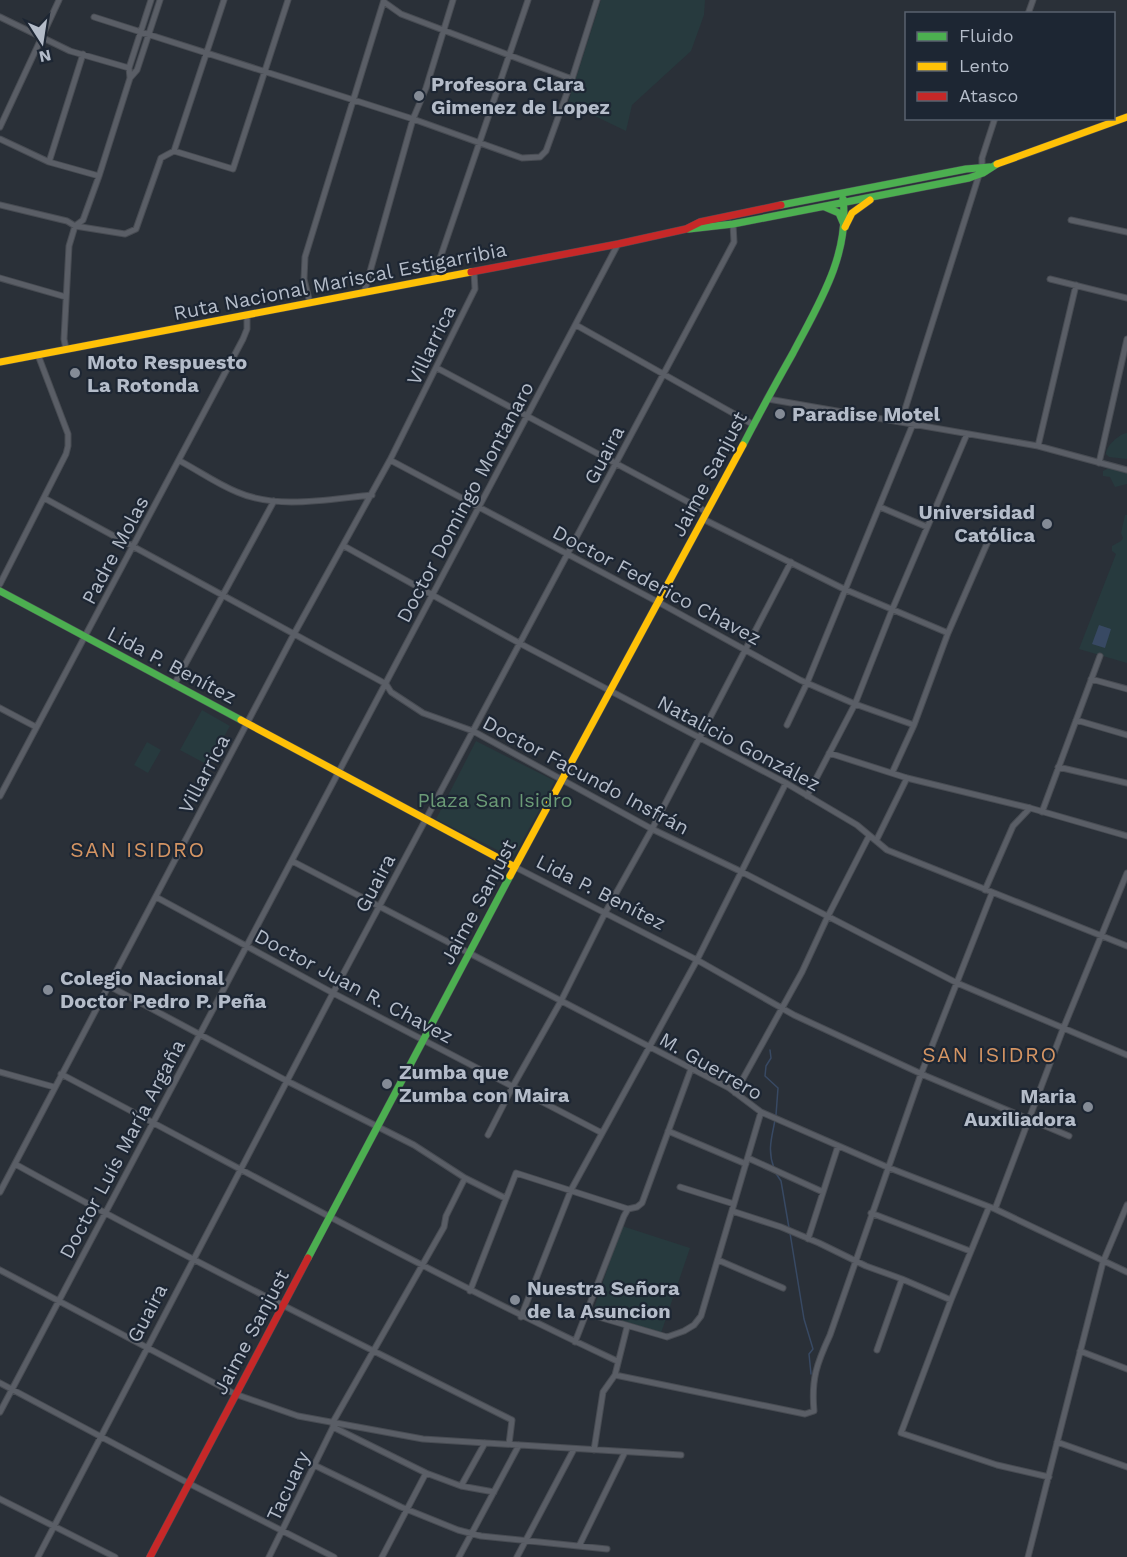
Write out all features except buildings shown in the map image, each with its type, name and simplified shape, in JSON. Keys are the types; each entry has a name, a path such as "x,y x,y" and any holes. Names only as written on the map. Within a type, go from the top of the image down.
{"main road":[{"name":"Ruta Nacional Mariscal Estigarribia","path":"0,362 474,272 686,229 733,224 882,196 984,170 1127,117"},
{"name":"Ruta Nacional Mariscal Estigarribia","path":"686,229 700,222 842,194 984,170"},
{"name":"Jaime Sanjust","path":"150,1557 515,867 823,297 845,227 842,194"},
{"path":"845,227 852,213 859,206 882,196"},
{"path":"817,207 827,207 839,213 845,227"},
{"name":"Lida P. Benítez","path":"0,591 515,867"}],"street":[{"path":"0,127 60,0"},
{"path":"66,349 64,339 69,246 75,225 83,220 99,176 130,78 129,68 151,0"},
{"path":"130,78 137,70 160,0"},
{"path":"0,205 67,221 75,225 124,234 135,229 161,158 174,151 224,0"},
{"path":"174,151 233,169 288,0"},
{"path":"364,293 414,119 453,0"},
{"path":"432,280 528,0"},
{"path":"94,17 414,119 522,158 540,157 546,151 597,0"},
{"path":"309,303 303,268 305,257 384,1 401,14 572,79"},
{"path":"0,17 70,51 129,68"},
{"path":"49,162 83,54"},
{"path":"900,422 984,170 982,158 994,120"},
{"path":"0,139 49,162 99,176"},
{"path":"1071,220 1127,232"},
{"name":"Guaira","path":"38,1557 333,993 734,242 733,224"},
{"name":"Doctor Domingo Montanaro","path":"339,773 618,244"},
{"name":"Villarrica","path":"0,1192 294,634 372,495 475,289 474,272"},
{"path":"0,278 66,297"},
{"path":"1050,279 1127,298"},
{"path":"1038,446 1076,285"},
{"name":"Padre Molas","path":"0,796 243,339 247,329 247,315"},
{"path":"576,326 754,425"},
{"path":"1100,463 1127,339"},
{"path":"0,584 68,446 68,434 38,355"},
{"path":"436,368 528,415 705,516 791,562 844,589 948,633"},
{"path":"768,399 1038,446 1127,470"},
{"path":"787,725 807,683 913,424"},
{"path":"807,796 855,704 892,610 968,434"},
{"name":"Doctor Federico Chavez","path":"390,460 807,683 855,704 914,724"},
{"path":"180,461 237,492 257,499 300,502 372,495"},
{"name":"Doctor Facundo Insfrán","path":"44,498 386,684 391,692 423,713 473,732 652,829 742,872 827,918 957,983 1127,1055"},
{"path":"174,685 274,501"},
{"path":"880,507 927,528"},
{"path":"892,773 914,724 948,633 989,539"},
{"name":"Natalicio González","path":"344,546 520,644 786,783 857,825 887,850 1127,946"},
{"path":"488,1135 652,829 791,562"},
{"path":"1042,812 1100,656"},
{"path":"1091,679 1127,689"},
{"path":"0,708 36,727"},
{"path":"1076,720 1127,735"},
{"path":"829,753 907,778 1030,808 1127,836"},
{"path":"1059,768 1127,783"},
{"name":"Doctor Luís María Argaña","path":"0,1412 339,773"},
{"path":"876,841 907,778"},
{"path":"521,1317 571,1190 697,960 786,783"},
{"path":"985,890 1013,826 1030,808"},
{"path":"735,1093 802,972 870,836"},
{"name":"M. Guerrero","path":"292,861 691,1069 735,1093 761,1112 887,1167 992,1208 1127,1272"},
{"name":"Lida P. Benítez","path":"515,867 697,960 781,1008 921,1074 1069,1136"},
{"path":"1048,1477 997,1465 901,1433 970,1251 992,1208 1127,873"},
{"path":"615,1375 805,1414 814,1411 812,1389 816,1366 830,1335 921,1074 992,893"},
{"name":"Doctor Juan R. Chavez","path":"156,897 333,993 602,1133"},
{"path":"109,986 287,1081 414,1145 465,1178 505,1198"},
{"path":"470,1291 516,1173 628,1209 642,1203 691,1069"},
{"path":"0,1072 54,1087"},
{"path":"61,1074 422,1267 521,1317 617,1361"},
{"path":"585,1313 667,1337 694,1325 701,1316 761,1112"},
{"path":"668,1131 770,1169 823,1192"},
{"path":"808,1239 838,1146"},
{"path":"15,1164 105,1214 283,1306 512,1420 509,1444"},
{"name":"Tacuary","path":"269,1557 284,1531 333,1424 444,1227 446,1216 465,1178"},
{"path":"680,1187 734,1204"},
{"path":"1028,1557 1103,1262 1127,1205"},
{"path":"575,1342 628,1209"},
{"path":"732,1211 781,1227 856,1262 951,1300"},
{"path":"871,1213 970,1251"},
{"path":"718,1260 783,1288"},
{"path":"0,1270 236,1394 298,1416 423,1439 681,1455"},
{"path":"877,1350 902,1279"},
{"path":"594,1450 603,1392 615,1375 627,1327"},
{"path":"1080,1352 1127,1369"},
{"path":"0,1383 334,1557"},
{"path":"333,1424 426,1473 461,1486 494,1492"},
{"path":"1057,1442 1127,1467"},
{"path":"461,1486 485,1443"},
{"path":"459,1557 519,1445"},
{"path":"517,1557 574,1449"},
{"path":"579,1546 625,1452"},
{"path":"314,1466 407,1509 471,1534 607,1549"},
{"path":"382,1557 426,1473"},
{"path":"0,1498 114,1557"}],"green space":[{"path":"601,0 705,0 704,15 691,51 632,105 626,131 568,103"},
{"path":"1127,433 1127,459 1109,457 1106,454 1111,444"},
{"path":"1111,467 1127,472 1127,484 1115,487 1110,477 1103,476 1103,471"},
{"path":"1125,515 1127,515 1127,663 1079,649 1116,554 1112,551 1112,546 1123,538 1121,533"},
{"path":"202,710 230,726 208,765 180,750"},
{"name":"Plaza San Isidro","path":"476,741 555,781 513,858 436,819"},
{"path":"147,742 161,750 148,773 134,765"},
{"path":"622,1226 690,1248 661,1333 593,1311"}],"water":[{"path":"1099,625 1111,629 1105,648 1092,644"}],"waterway":[{"path":"770,1050 771,1058 766,1066 765,1076 778,1088 776,1115"},
{"path":"774,1168 770,1149 775,1120"},
{"path":"775,1172 781,1181 789,1228"},
{"path":"790,1233 804,1319 813,1349 809,1354 811,1374"}],"traffic: fast":[{"path":"689,229 733,224 969,178 997,164"},
{"path":"781,205 966,169 990,167"},
{"path":"743,445 830,279 842,240 843,199"},
{"path":"825,207 839,213 845,227"},
{"path":"0,591 241,720"},
{"path":"308,1258 510,876"}],"traffic: slow":[{"path":"997,164 1127,117"},
{"path":"845,227 852,213 870,200"},
{"path":"0,362 471,272"},
{"path":"510,876 743,445"},
{"path":"241,720 515,867"}],"traffic: jam":[{"path":"471,272 618,244 686,229 700,222 781,205"},
{"path":"150,1557 308,1258"}],"place":[{"name":"Profesora Clara Gimenez de Lopez","path":"419,96"},
{"name":"Moto Respuesto La Rotonda","path":"75,373"},
{"name":"Paradise Motel","path":"780,414"},
{"name":"Universidad Católica","path":"1047,524"},
{"name":"Colegio Nacional Doctor Pedro P. Peña","path":"48,990"},
{"name":"Zumba que Zumba con Maira","path":"387,1084"},
{"name":"Maria Auxiliadora","path":"1088,1107"},
{"name":"Nuestra Señora de la Asuncion","path":"515,1300"}],"district":[{"name":"SAN ISIDRO","path":"138,849"},
{"name":"SAN ISIDRO","path":"990,1054"}]}
